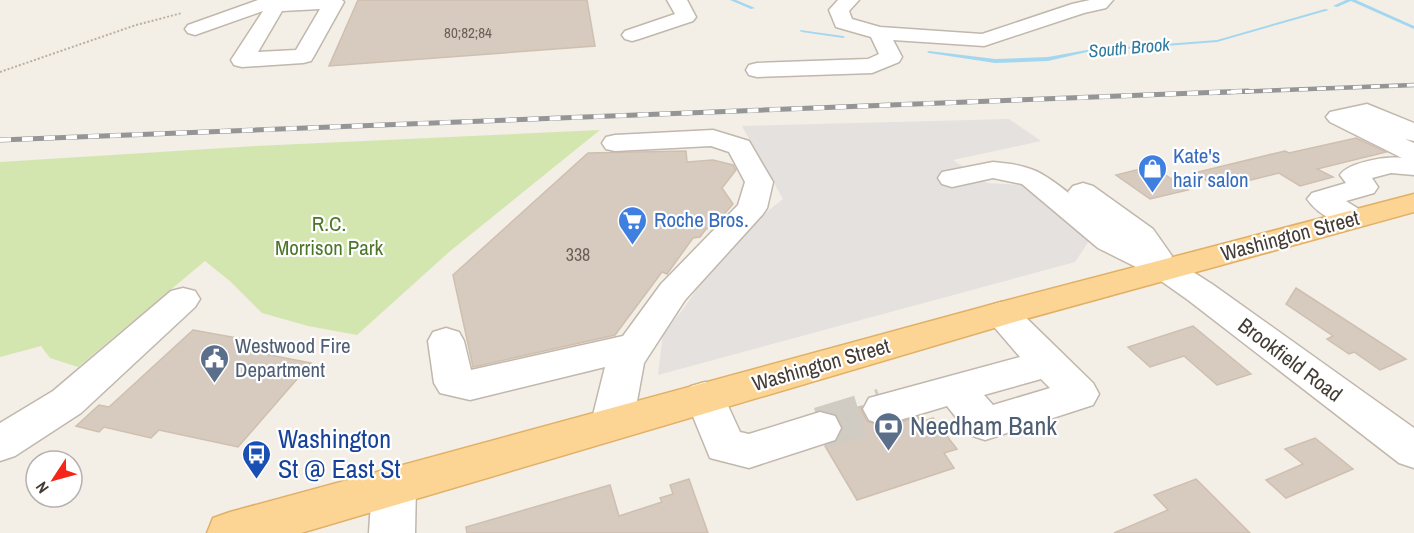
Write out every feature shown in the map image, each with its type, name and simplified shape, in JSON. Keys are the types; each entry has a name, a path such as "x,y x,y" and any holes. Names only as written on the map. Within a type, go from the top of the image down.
{"main road":[{"name":"Washington Street","path":"230,533 705,397 1407,204"}],"street":[{"path":"632,35 686,17 677,0"},
{"path":"849,0 839,10 843,23 879,33 984,40 1079,8 1099,4 1103,0"},
{"path":"191,21 277,2"},
{"path":"757,70 872,66 891,57 879,33"},
{"path":"1414,133 1366,111 1339,117 1414,153"},
{"path":"612,423 625,361 673,292 752,208 759,182 740,147 713,138 615,143"},
{"path":"1407,204 1364,187 1354,175 1391,165 1414,167"},
{"name":"Brookfield Road","path":"942,172 993,170 1013,172 1032,178 1109,241 1166,270 1414,451"},
{"path":"1354,219 1322,199 1364,187"},
{"path":"0,444 67,402 183,299"},
{"path":"883,409 956,389 985,424 1079,394 1000,315"},
{"path":"446,341 454,383 470,385 635,346"},
{"path":"705,397 725,446 749,451 820,428"},
{"path":"393,533 394,485"}],"path":[{"path":"0,72 136,25 191,21"}],"green space":[{"name":"R.C. Morrison Park","path":"600,130 449,252 357,335 308,326 262,313 231,282 205,261 78,367 50,358 41,346 0,357 0,162 256,146"}],"shaded area":[{"path":"1009,119 1041,141 953,160 987,183 1022,185 1089,241 1075,262 658,375 663,334 684,308 730,241 783,199 742,126"}],"building":[{"path":"358,0 587,0 595,46 329,66"},
{"path":"1356,138 1386,152 1317,169 1333,177 1300,186 1279,173 1219,188 1194,173 1285,151 1289,153"},
{"path":"686,151 687,162 713,160 733,165 736,170 722,188 733,204 714,226 706,229 700,237 693,238 667,274 662,272 615,335 473,367 453,275 588,153"},
{"path":"1152,166 1188,190 1150,199 1116,175"},
{"path":"1296,288 1406,359 1380,370 1354,352 1349,354 1327,339 1333,336 1286,304"},
{"path":"1193,326 1251,374 1217,385 1184,356 1150,367 1128,347"},
{"name":"Westwood Fire Department","path":"193,330 248,340 239,349 311,363 238,447 159,430 151,438 104,427 99,432 76,426 99,405 109,407"},
{"name":"Needham Bank","path":"862,406 861,410 867,421 882,427 918,417 921,422 933,418 957,449 944,453 954,468 857,500 825,446 837,441 843,429 836,414"},
{"path":"1315,438 1353,469 1286,498 1266,480 1303,464 1285,449"},
{"path":"689,479 708,533 467,533 466,527 610,485 619,516 662,502 660,498 673,494 670,485"},
{"path":"1196,479 1250,533 1114,533 1168,510 1154,495"}],"waterway":[{"name":"South Brook","path":"732,0 753,8"},
{"name":"South Brook","path":"1335,6 1350,0"},
{"path":"1352,0 1414,28"},
{"name":"South Brook","path":"929,52 995,61 1048,59 1087,51 1217,41 1327,10"},
{"name":"South Brook","path":"802,31 843,37"}],"tunnel":[{"path":"820,428 883,409"}],"railway":[{"path":"1209,93 1414,85"},
{"path":"0,140 1248,91"}],"place":[{"name":"Kate's hair salon","path":"1152,194"},
{"name":"Roche Bros.","path":"633,246"},
{"name":"Westwood Fire Department","path":"214,384"},
{"name":"Needham Bank","path":"889,452"},
{"name":"Washington St @ East St","path":"257,480"}]}
